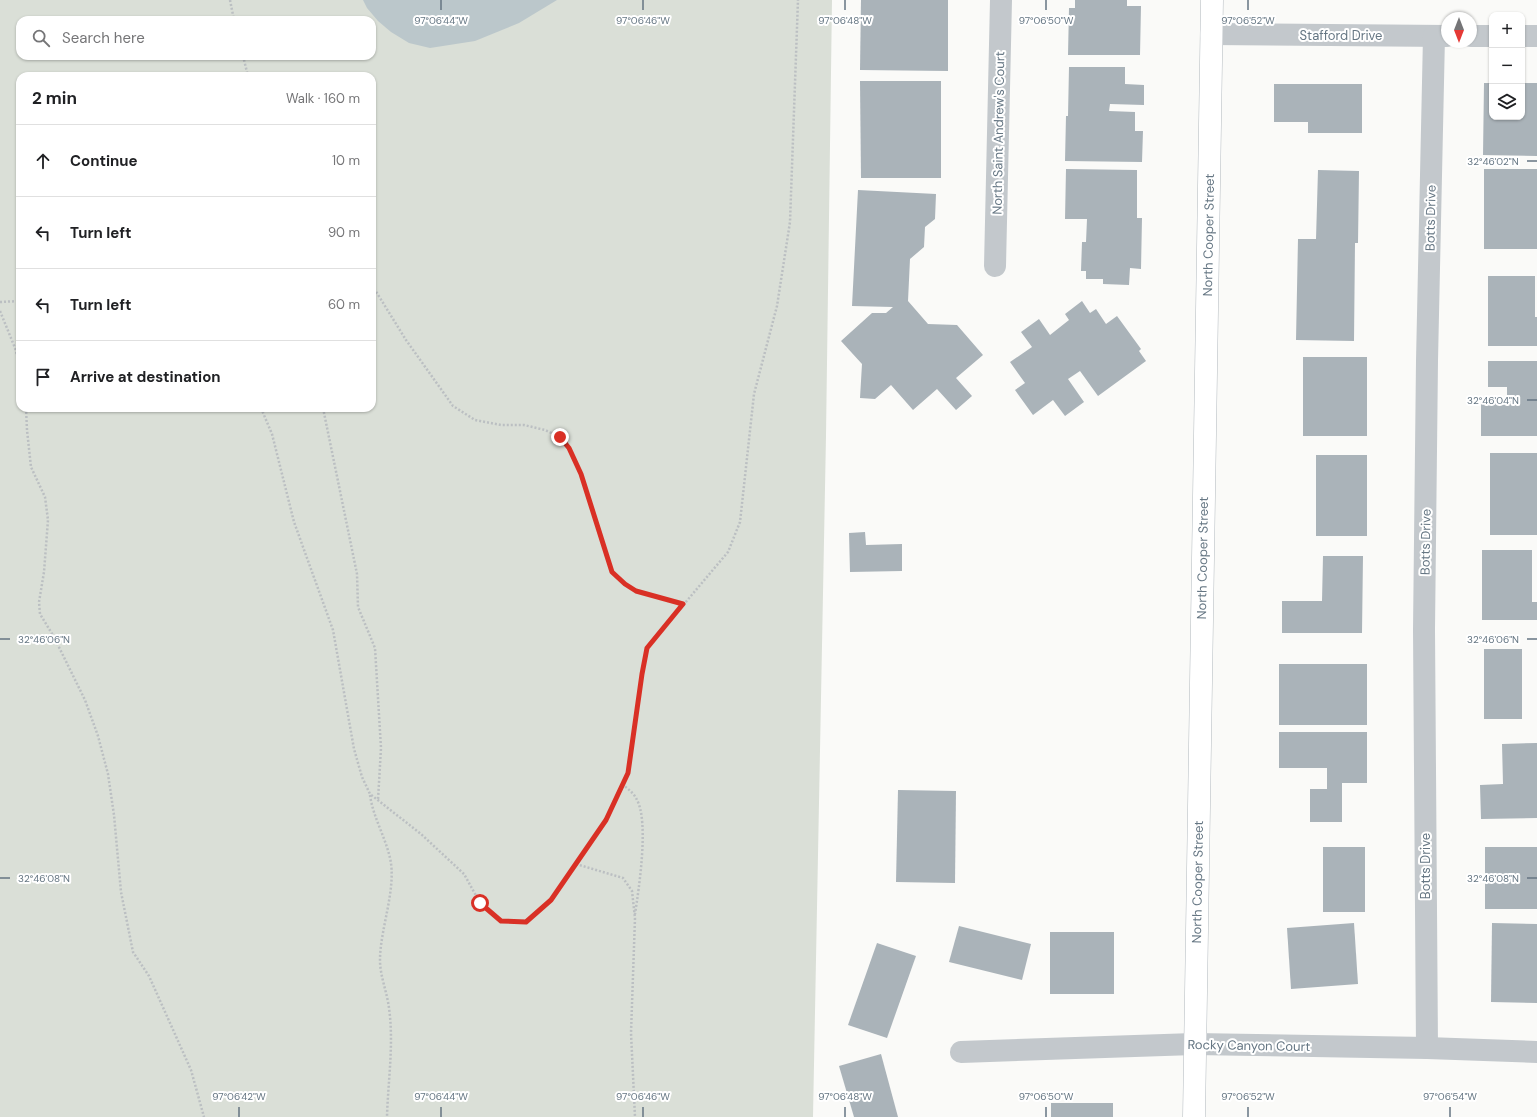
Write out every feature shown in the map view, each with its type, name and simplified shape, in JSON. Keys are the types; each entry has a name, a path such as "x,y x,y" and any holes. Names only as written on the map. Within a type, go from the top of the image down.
{"main road":[{"name":"North Cooper Street","path":"1194,1117 1212,0"}],"street":[{"name":"North Saint Andrew's Court","path":"995,266 1001,0"},
{"name":"Stafford Drive","path":"1211,34 1440,36"},
{"name":"Botts Drive","path":"1426,1048 1424,630 1426,361 1440,36"},
{"path":"1477,36 1489,36"},
{"path":"1525,36 1537,36"},
{"name":"Rocky Canyon Court","path":"962,1052 1194,1044 1426,1048 1537,1052"}],"path":[{"path":"230,0 233,16"},
{"path":"370,794 420,834 464,874 480,903 501,921 526,922 551,900 606,820 628,773 647,648 728,552 740,522 754,394 777,306 790,222 798,0"},
{"path":"244,60 247,72"},
{"path":"376,291 406,340 453,406 475,420 501,425 524,425 546,430 560,437 569,448 581,474 612,572 625,584 636,591 683,604"},
{"path":"0,302 16,301"},
{"path":"0,311 16,351"},
{"path":"26,412 31,466 45,498 48,520 44,572 39,602 40,614 54,637 85,700 98,736 108,774 114,815 121,892 134,952 150,976 191,1070 204,1117"},
{"path":"264,412 272,434 294,522 333,630 354,749 362,777 370,794 372,809 390,859 391,879 380,962 389,1008 391,1036 387,1117"},
{"path":"324,412 357,574 358,607 375,648 380,748 378,800"},
{"path":"622,784 630,790 637,800 641,811 641,866 635,918 630,1033 635,1117"},
{"path":"576,864 623,878 632,891 635,918"}],"shaded area":[{"path":"0,0 832,0 826,436 813,1117 0,1117"},
{"path":"363,0 557,0 519,23 475,41 430,48 409,43 391,32 378,21 376,16 374,16"}],"building":[{"path":"861,0 948,0 948,71 860,70"},
{"path":"1075,0 1127,0 1127,6 1141,6 1140,55 1068,55 1069,8 1075,8"},
{"path":"1069,67 1125,67 1125,84 1144,85 1144,105 1110,104 1109,111 1135,112 1135,131 1143,131 1142,162 1065,161"},
{"path":"860,81 941,81 941,178 861,178"},
{"path":"1484,83 1489,83 1489,120 1525,120 1525,83 1537,83 1537,156 1483,155"},
{"path":"1274,84 1362,84 1362,133 1308,133 1308,122 1274,122"},
{"path":"1066,169 1137,170 1137,218 1142,218 1141,269 1130,268 1129,285 1103,284 1103,279 1086,279 1086,271 1081,271 1082,242 1086,242 1087,219 1065,219"},
{"path":"1484,169 1537,169 1537,249 1484,249"},
{"path":"1318,170 1359,171 1358,243 1355,243 1354,341 1296,340 1298,239 1316,239"},
{"path":"858,190 936,194 935,219 925,227 924,247 910,259 908,301 928,324 957,325 983,355 956,378 972,396 956,410 937,389 913,410 891,385 875,399 860,398 862,364 841,341 872,313 886,313 893,307 852,306"},
{"path":"1488,276 1535,276 1537,346 1488,346"},
{"path":"1082,301 1090,313 1096,309 1106,324 1117,316 1141,349 1139,351 1146,361 1098,396 1080,371 1068,379 1084,402 1065,416 1053,400 1033,415 1015,390 1025,383 1010,362 1032,347 1021,332 1039,319 1050,335 1069,320 1065,314"},
{"path":"1303,357 1367,357 1367,436 1303,436"},
{"path":"1488,361 1537,361 1537,436 1481,436 1481,401 1507,401 1507,387 1488,387"},
{"path":"1490,453 1537,453 1537,535 1490,535"},
{"path":"1316,455 1367,455 1367,536 1316,536"},
{"path":"865,532 866,545 902,544 902,571 850,572 849,533"},
{"path":"1482,550 1532,550 1532,602 1537,602 1537,620 1482,620"},
{"path":"1323,556 1363,556 1362,633 1282,633 1282,601 1322,601"},
{"path":"1484,649 1522,649 1522,719 1484,719"},
{"path":"1279,664 1367,664 1367,725 1279,725"},
{"path":"1279,732 1367,732 1367,783 1342,783 1342,822 1310,822 1310,789 1327,789 1327,768 1279,768"},
{"path":"1537,743 1537,818 1481,819 1480,785 1503,784 1502,744"},
{"path":"898,790 956,791 955,883 896,882"},
{"path":"1323,847 1365,847 1365,912 1323,912"},
{"path":"1485,847 1537,847 1537,909 1485,909"},
{"path":"1354,923 1358,984 1291,989 1287,928"},
{"path":"1492,923 1537,924 1537,1003 1491,1002"},
{"path":"959,926 1031,944 1022,980 949,962"},
{"path":"1050,932 1114,932 1114,994 1050,994"},
{"path":"877,943 916,956 887,1038 848,1025"},
{"path":"881,1054 898,1117 854,1117 839,1066"},
{"path":"1051,1103 1113,1103 1113,1117 1051,1117"}],"route":[{"path":"480,903 501,921 526,922 551,900 606,820 628,773 647,648 683,604 636,591 625,584 612,572 581,474 569,448 560,437"}]}
